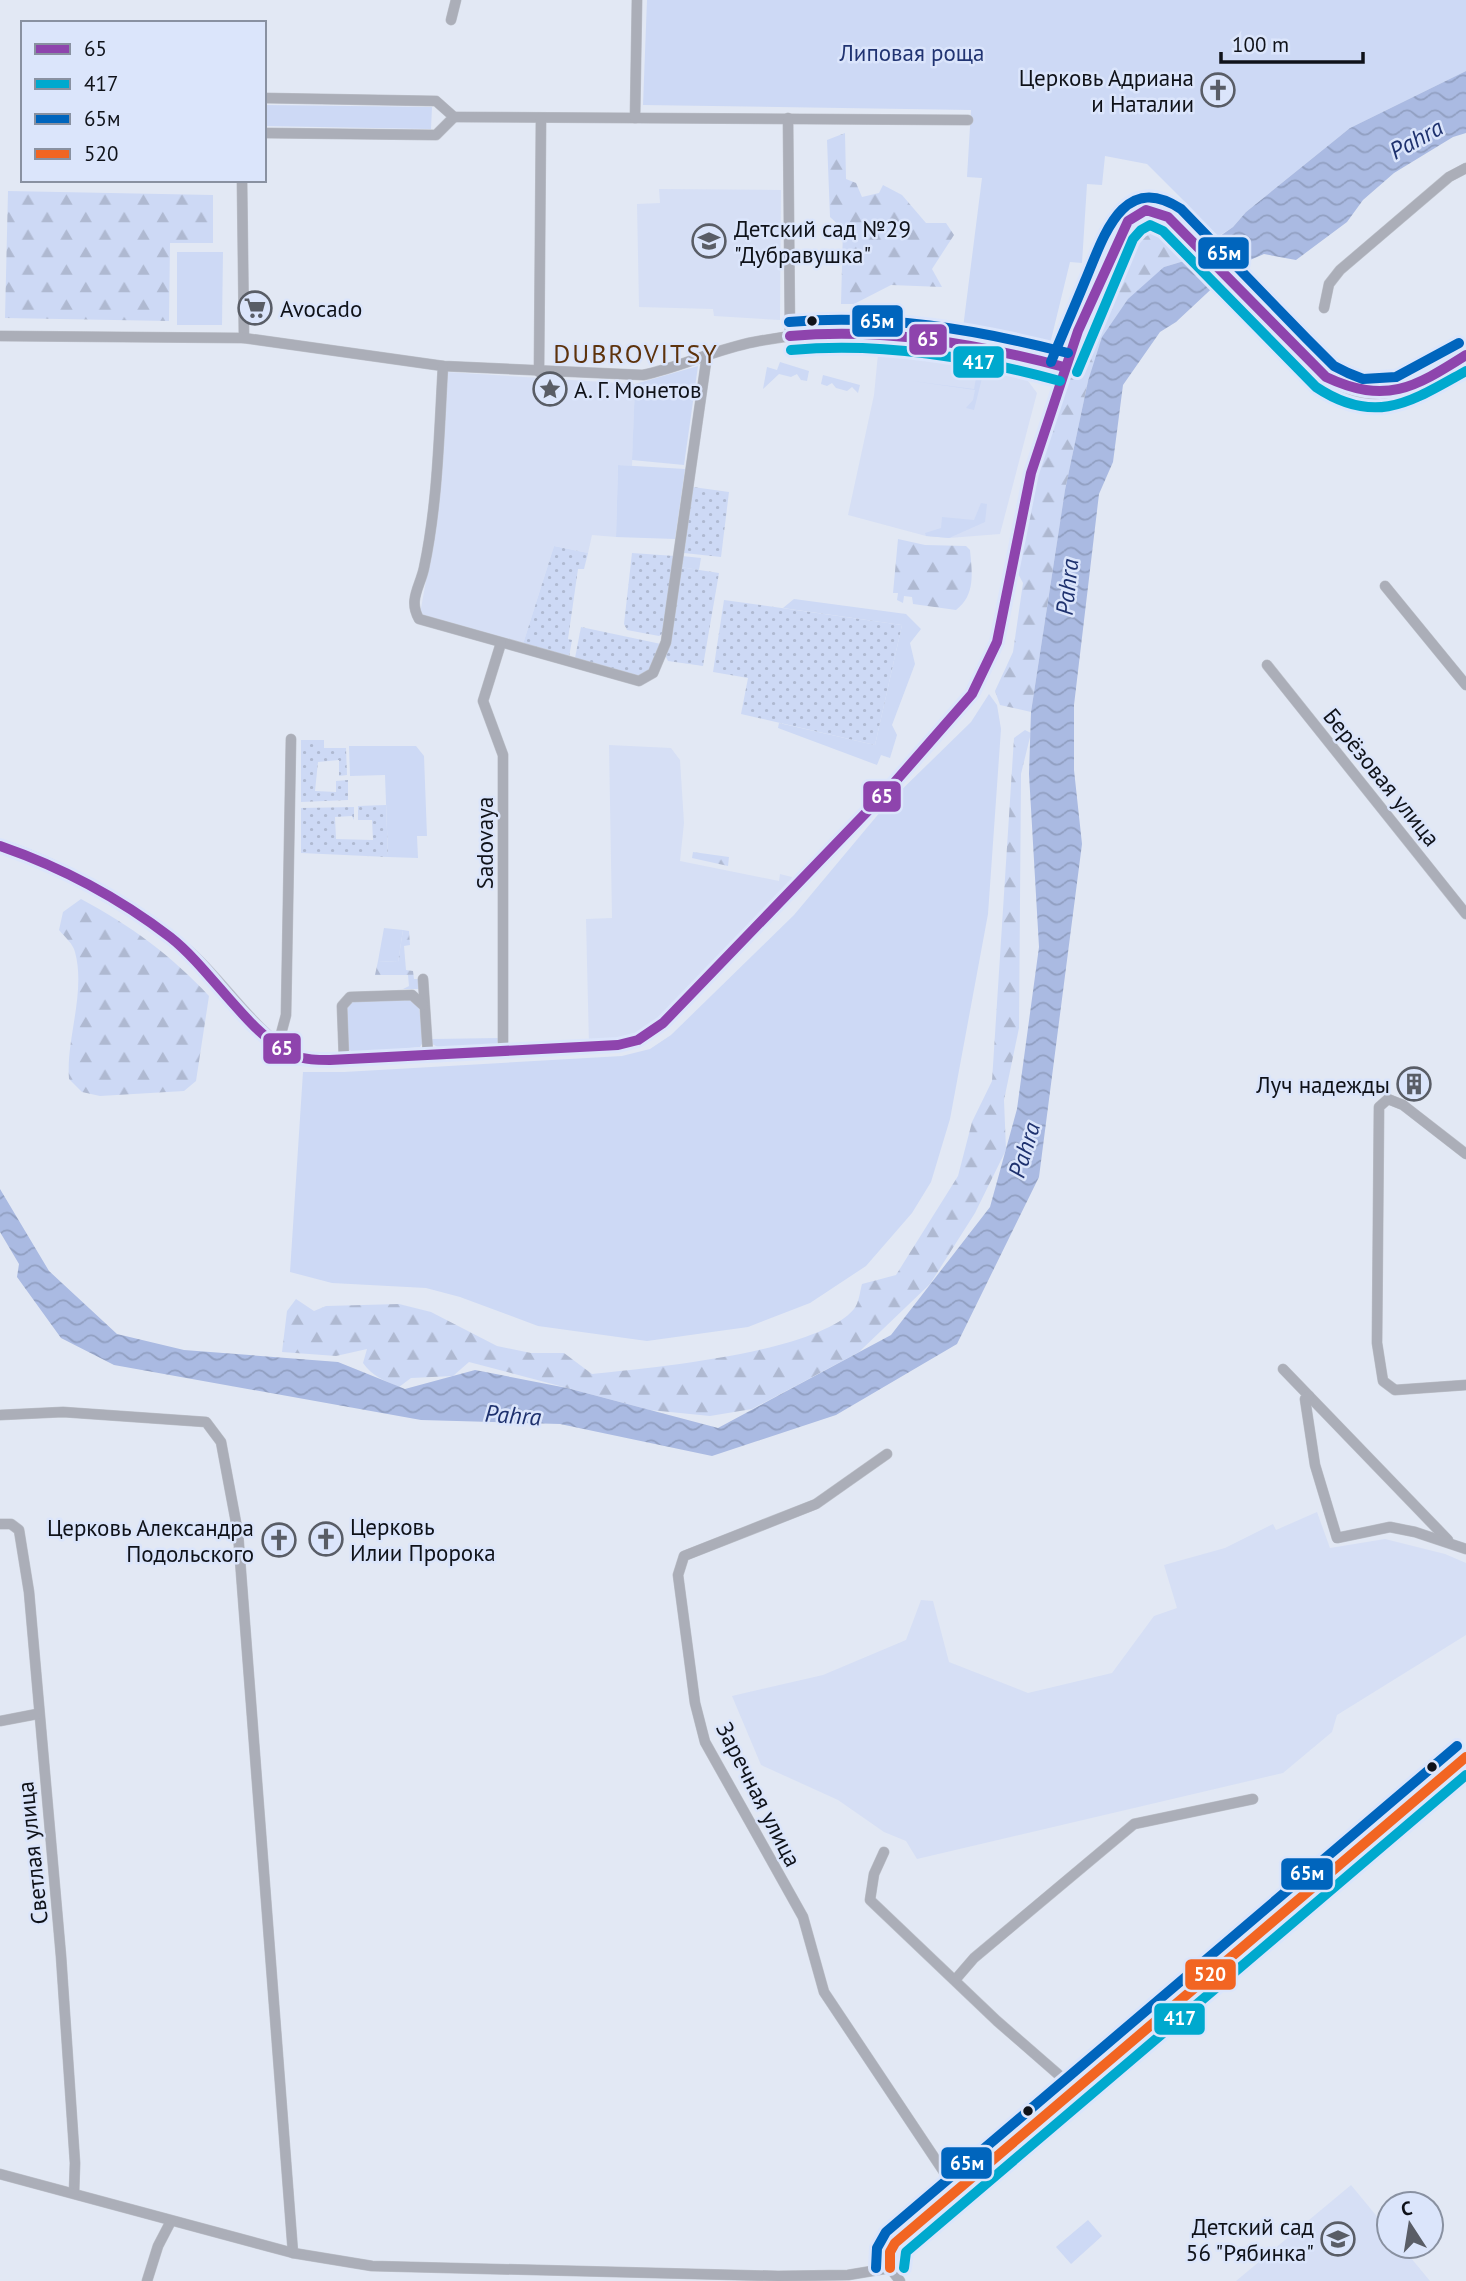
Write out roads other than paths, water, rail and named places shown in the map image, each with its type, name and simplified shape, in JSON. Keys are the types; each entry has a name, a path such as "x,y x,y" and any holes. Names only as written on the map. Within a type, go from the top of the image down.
{"main road":[{"path":"0,846 22,853 128,907 189,953 278,1045 303,1058 344,1059 618,1045 650,1034 794,889 959,711 981,678 997,642 1031,473 1064,367 1101,275 1128,221 1146,210 1157,211 1172,220 1326,377 1360,393 1381,395 1400,391 1466,355"}],"street":[{"path":"451,20 456,0"},
{"path":"635,118 637,0"},
{"path":"266,98 436,100 454,117 968,120"},
{"path":"266,133 436,135 454,117"},
{"path":"539,372 541,118"},
{"path":"788,118 790,336"},
{"path":"1324,308 1329,284 1340,270 1449,177 1466,168"},
{"path":"242,182 244,338"},
{"path":"0,336 244,338 443,366 643,375 671,369 707,355 790,336 855,331 922,335 977,343 1064,367"},
{"path":"443,366 436,476 424,569 414,598 413,610 419,619 430,624 625,680 639,681 653,673 666,642 707,355"},
{"path":"1385,586 1466,685"},
{"name":"Sadovaya","path":"501,643 482,701 503,755 503,1050"},
{"name":"Берёзовая улица","path":"1267,665 1466,914"},
{"path":"278,1045 286,1014 291,739"},
{"path":"424,979 423,1005 428,1054"},
{"path":"344,1059 342,1006 350,997 412,995 423,1005"},
{"path":"1466,1154 1403,1105 1388,1099 1378,1107 1377,1343 1381,1375 1389,1388 1395,1390 1466,1385"},
{"path":"1283,1369 1450,1543"},
{"path":"1309,1396 1305,1399 1315,1465 1337,1538 1390,1527 1466,1549"},
{"path":"0,1415 63,1412 206,1422 221,1442 238,1533 293,2253"},
{"name":"Заречная улица","path":"887,1454 816,1504 684,1556 678,1575 695,1703 705,1742 803,1917 824,1992 956,2190"},
{"name":"Светлая улица","path":"0,1524 12,1524 19,1530 29,1592 37,1714 61,1956 75,2163 74,2193"},
{"path":"0,1721 37,1714"},
{"path":"900,2281 890,2268 890,2252 895,2243 1466,1758"},
{"path":"954,1980 984,1950 1134,1824 1253,1799"},
{"path":"884,1853 874,1874 870,1900 1075,2090"},
{"path":"0,2174 293,2253 372,2266 778,2276 848,2275 890,2268"},
{"path":"147,2281 158,2246 171,2221"}],"water":[{"name":"Pahra","path":"1466,71 1466,133 1453,137 1394,173 1363,200 1347,222 1296,260 1264,254 1236,266 1176,322 1160,332 1123,385 1113,462 1099,494 1074,705 1074,770 1082,844 1039,1177 957,1344 836,1415 712,1456 560,1424 421,1420 114,1365 61,1338 17,1277 19,1264 0,1232 0,1189 49,1271 117,1334 184,1350 338,1362 405,1389 475,1370 567,1388 718,1428 891,1335 990,1207 1017,1109 1039,947 1029,774 1031,712 1065,490 1088,381 1102,337 1128,299 1164,267 1184,261 1233,227 1246,212 1350,128"}],"place":[{"name":"Церковь Адриана и Наталии","path":"1218,90"},
{"name":"Детский сад №29 \"Дубравушка\"","path":"709,241"},
{"name":"Avocado","path":"255,308"},
{"name":"А. Г. Монетов","path":"550,389"},
{"name":"Луч надежды","path":"1414,1084"},
{"name":"Церковь Илии Пророка","path":"326,1539"},
{"name":"Церковь Александра Подольского","path":"279,1540"},
{"name":"Детский сад 56 \"Рябинка\"","path":"1338,2239"}],"district":[{"name":"DUBROVITSY","path":"636,353"}],"park label":[{"name":"Липовая роща","path":"912,52"}]}
